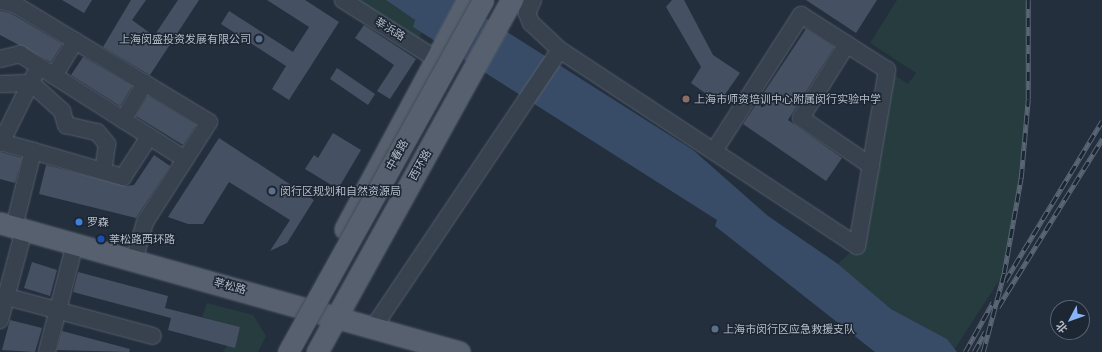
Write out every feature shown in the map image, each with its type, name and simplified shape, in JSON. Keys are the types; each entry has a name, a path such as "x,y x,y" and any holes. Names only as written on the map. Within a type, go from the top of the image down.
{"main road":[{"path":"277,352 468,0"},
{"name":"中春路","path":"288,352 483,0"},
{"name":"中春路","path":"304,352 503,6"},
{"name":"西环路","path":"317,352 472,69 503,6"},
{"name":"莘松路","path":"13,227 338,315 460,352"}],"street":[{"path":"24,0 66,25"},
{"name":"莘浜路","path":"343,0 438,56"},
{"path":"533,0 528,13 531,23 558,54 714,151 857,246 887,70 801,15 714,151"},
{"path":"0,1 14,4 209,122 144,222 134,260"},
{"path":"54,76 75,41"},
{"path":"847,44 801,118 871,166"},
{"path":"0,59 20,54 185,159"},
{"path":"375,326 558,54"},
{"path":"39,66 0,142 123,177 149,137"},
{"path":"0,84 31,83 62,111 66,125 97,132 107,144 103,171"},
{"path":"123,120 145,83"},
{"path":"0,320 13,227 33,151"},
{"path":"48,352 75,244"},
{"path":"3,296 152,336"}],"green space":[{"path":"343,0 386,0 415,20 413,27 422,32 415,45"},
{"path":"897,0 1028,0 1028,99 1021,178 1004,273 954,350 947,339 891,309 838,264 857,246 887,70 908,84 916,73 870,43"},
{"path":"207,303 253,315 266,336 258,352 223,352 240,327 202,317"}],"water":[{"path":"386,0 457,0 693,150 768,216 838,264 891,309 947,339 957,352 875,352 715,226 717,220 413,27 415,20"}],"building":[{"path":"62,0 92,0 84,13"},
{"path":"131,0 146,0 132,20 154,36 178,0 199,0 150,75 103,47"},
{"name":"上海闵盛投资发展有限公司","path":"267,0 305,0 339,22 289,100 272,89 286,66 221,24 229,11 293,52 309,27"},
{"path":"672,0 684,0 713,55 740,73 719,103 691,83 701,67 666,7"},
{"path":"806,0 877,0 856,33"},
{"path":"0,11 10,13 62,44 51,62 0,35"},
{"path":"364,25 416,59 390,99 377,91 394,65 355,38"},
{"path":"806,29 834,47 788,120 842,158 826,181 743,124"},
{"path":"83,57 132,86 120,106 71,75"},
{"path":"337,68 375,94 368,105 330,79"},
{"path":"148,96 196,125 183,145 136,116"},
{"path":"333,133 361,150 338,189 305,169 314,155 318,158"},
{"name":"闵行区规划和自然资源局","path":"219,138 314,200 287,243 270,251 290,220 229,182 203,224 188,224 168,217"},
{"path":"0,152 22,158 15,183 0,179"},
{"path":"154,155 170,166 136,218 39,194 46,165 126,186 134,185"},
{"path":"32,262 57,270 50,296 24,288"},
{"path":"78,272 168,296 165,308 240,327 235,348 168,330 171,318 73,292"},
{"path":"10,320 42,328 35,352 2,350"},
{"path":"62,331 130,349 129,352 57,350"}],"railway":[{"path":"983,352 1004,273 1021,178 1028,99 1028,0"},
{"path":"1005,281 1102,121"},
{"path":"998,307 1102,139"},
{"path":"965,352 993,302"},
{"path":"974,352 985,332"}],"place":[{"name":"上海闵盛投资发展有限公司","path":"259,39"},
{"name":"上海市师资培训中心附属闵行实验中学","path":"686,99"},
{"name":"闵行区规划和自然资源局","path":"272,191"},
{"name":"罗森","path":"79,222"},
{"name":"莘松路西环路","path":"101,239"},
{"name":"上海市闵行区应急救援支队","path":"715,329"}]}
